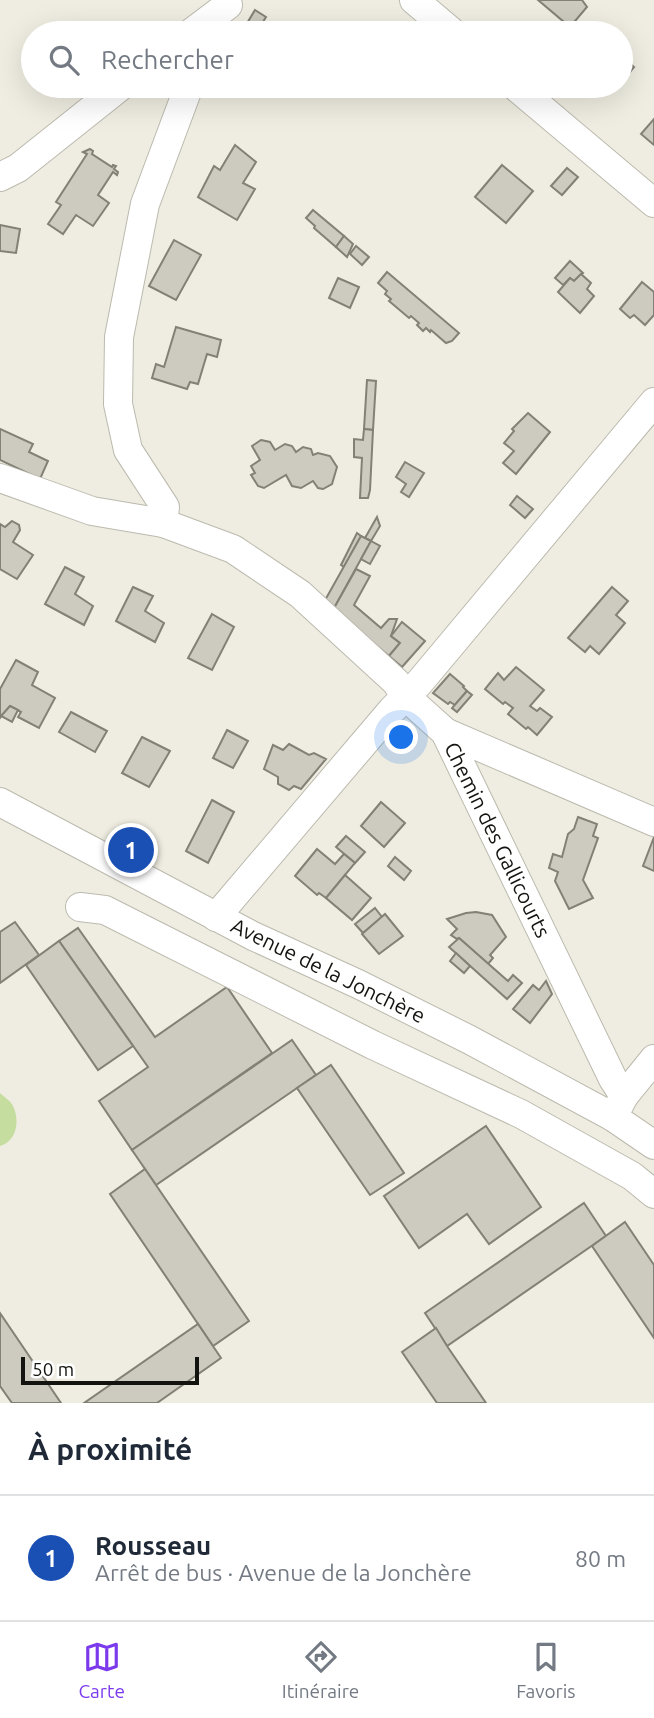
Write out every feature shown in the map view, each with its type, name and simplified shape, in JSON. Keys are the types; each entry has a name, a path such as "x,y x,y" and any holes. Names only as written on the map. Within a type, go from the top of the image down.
{"street":[{"path":"414,0 439,21"},
{"path":"206,21 230,2"},
{"path":"221,21 230,2"},
{"path":"0,177 18,168 106,98"},
{"path":"163,523 165,507 128,450 118,404 118,337 145,204 185,98"},
{"path":"529,98 654,203"},
{"path":"216,917 405,695 427,673 654,402"},
{"name":"Chemin des Gallicourts","path":"0,478 92,511 163,523 233,550 300,594 396,681 405,695 445,732 613,1079 619,1106"},
{"path":"445,732 654,822"},
{"name":"Avenue de la Jonchère","path":"0,802 216,917 470,1040 619,1106 654,1145"},
{"path":"80,907 105,910 373,1045 521,1114 632,1176 654,1194"},
{"path":"619,1106 654,1059"}],"green space":[{"path":"0,1093 12,1104 16,1130 10,1140 0,1146"}],"building":[{"path":"538,0 582,0 587,7 575,21 563,21"},
{"path":"255,10 266,17 264,21 248,21"},
{"path":"654,119 654,145 641,134"},
{"path":"235,145 256,162 243,183 255,189 237,220 198,197 214,166 220,170"},
{"path":"90,149 92,154 112,167 116,166 114,169 118,172 117,175 113,172 98,195 109,203 93,226 76,215 63,234 48,224 61,205 56,202 87,154 83,152"},
{"path":"502,165 533,191 506,223 475,197"},
{"path":"567,168 578,177 562,195 551,186"},
{"path":"313,210 344,236 336,247 306,218"},
{"path":"0,225 20,229 16,253 0,251"},
{"path":"344,236 353,244 347,257 336,247"},
{"path":"174,240 201,255 176,300 149,286"},
{"path":"356,246 369,257 362,265 350,254"},
{"path":"570,261 583,273 574,281 570,278 563,285 555,278"},
{"path":"387,272 459,333 452,341 446,343 431,330 430,332 426,328 423,331 417,325 419,323 389,301 391,299 385,294 387,291 378,283"},
{"path":"581,274 591,283 587,289 594,296 580,313 558,292 570,278 574,281"},
{"path":"338,278 359,287 350,308 329,298"},
{"path":"642,282 654,292 654,315 645,325 634,315 630,318 620,309"},
{"path":"176,327 221,340 217,357 207,354 198,384 190,382 187,389 152,378 156,364 164,367"},
{"path":"367,380 376,381 373,430 364,429"},
{"path":"528,413 550,432 516,474 503,463 514,451 504,443 514,431 512,429"},
{"path":"0,429 33,444 29,452 48,461 40,479 0,460"},
{"path":"364,429 373,430 370,490 368,498 360,498 362,458 354,457 354,439 363,440"},
{"path":"261,440 270,442 275,450 285,444 292,446 296,452 303,447 311,449 313,455 318,453 330,456 337,467 332,484 323,489 318,488 313,481 301,488 292,486 286,475 264,488 258,486 251,475 255,473 251,466 260,460 252,446"},
{"path":"405,462 424,473 409,497 401,492 406,484 396,477"},
{"path":"517,496 533,509 525,518 510,505"},
{"path":"377,517 380,526 371,541 365,538"},
{"path":"12,521 19,525 20,530 13,542 33,555 17,579 0,569 0,524 5,527"},
{"path":"357,533 361,536 344,567 341,565"},
{"path":"361,536 371,541 333,610 324,602"},
{"path":"371,541 380,546 370,564 361,559"},
{"path":"65,567 84,577 75,594 93,606 84,625 45,604"},
{"path":"356,569 370,576 354,605 381,628 389,619 397,619 391,636 400,643 389,656 333,610"},
{"path":"133,587 153,596 145,611 164,623 155,642 116,621"},
{"path":"612,587 628,601 616,615 625,623 599,654 590,646 585,652 568,638"},
{"path":"212,614 234,627 212,670 188,658"},
{"path":"402,622 425,641 402,667 389,656 400,643 391,636"},
{"path":"16,660 38,672 32,685 55,698 39,728 18,717 21,712 10,706 0,718 0,689"},
{"path":"516,667 544,690 530,706 537,711 540,708 552,717 537,735 508,714 513,708 505,702 503,704 485,689 498,673 504,680"},
{"path":"450,674 467,691 455,705 450,702 448,704 433,693"},
{"path":"467,691 472,695 457,712 452,708"},
{"path":"10,706 18,710 12,722 1,716"},
{"path":"71,712 107,731 95,752 59,732"},
{"path":"227,730 248,741 233,768 213,758"},
{"path":"142,737 170,751 149,787 122,773"},
{"path":"289,744 309,755 314,753 326,759 301,789 294,786 289,790 278,784 278,777 264,769 273,745 283,750"},
{"path":"212,800 234,812 208,863 186,851"},
{"path":"381,802 405,823 384,847 361,826"},
{"path":"578,817 597,824 593,836 598,838 583,880 593,898 569,909 555,881 558,872 549,868 553,854 562,857 568,834 574,829"},
{"path":"346,836 365,852 355,863 336,847"},
{"path":"654,837 654,871 643,866"},
{"path":"317,849 335,864 344,854 355,863 326,898 319,893 317,895 295,876"},
{"path":"395,857 411,871 404,880 388,866"},
{"path":"345,875 371,898 352,920 326,898"},
{"path":"375,908 382,917 363,933 355,924"},
{"path":"476,912 492,915 506,937 490,955 493,958 488,964 459,938 451,935 457,929 447,919"},
{"path":"385,914 403,936 379,954 362,934"},
{"path":"15,922 39,955 0,983 0,932"},
{"path":"78,928 155,1037 227,987 272,1053 132,1150 99,1101 148,1067 59,941"},
{"path":"459,938 508,981 513,975 522,983 507,999 449,947"},
{"path":"59,941 133,1046 98,1070 26,965"},
{"path":"456,953 470,966 464,973 450,961"},
{"path":"546,981 552,994 530,1023 513,1009 533,985 539,990"},
{"path":"292,1040 316,1075 156,1185 132,1150"},
{"path":"331,1065 404,1173 370,1195 297,1088"},
{"path":"486,1126 541,1207 489,1244 467,1214 419,1248 384,1196"},
{"path":"145,1169 249,1321 213,1346 110,1194"},
{"path":"584,1203 606,1236 447,1346 425,1313"},
{"path":"625,1222 654,1265 654,1338 592,1246"},
{"path":"0,1313 61,1403 12,1403 0,1386"},
{"path":"198,1324 221,1358 157,1403 84,1403"},
{"path":"436,1328 486,1403 437,1403 402,1352"}],"place":[{"name":"Rousseau","path":"131,850"}]}
